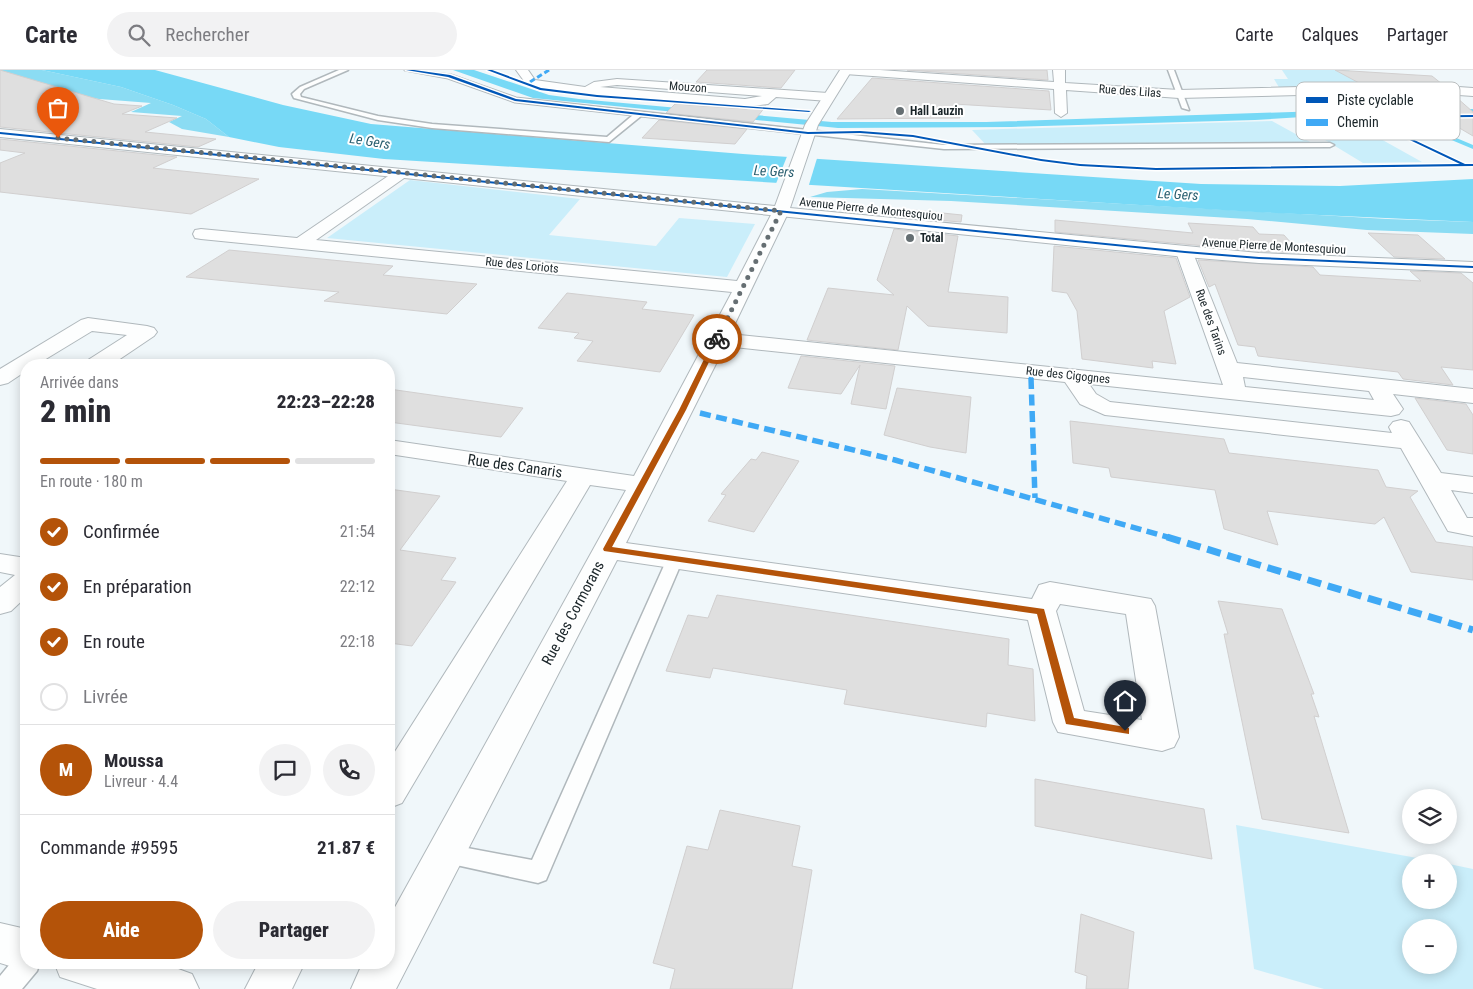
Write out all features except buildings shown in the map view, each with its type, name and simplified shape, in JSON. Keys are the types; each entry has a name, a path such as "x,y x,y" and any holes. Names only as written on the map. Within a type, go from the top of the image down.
{"street":[{"name":"Mouzon","path":"522,70 531,83 601,87 752,103 764,101 773,93 828,97"},
{"path":"601,87 605,74 610,70"},
{"path":"1059,70 1061,113"},
{"name":"Rue des Lilas","path":"846,71 1179,94 1296,91"},
{"name":"Rue des Cormorans","path":"395,948 683,410 790,192 809,132 828,97 846,71"},
{"path":"1400,76 1408,82"},
{"name":"Rue des Lilas","path":"1460,91 1473,92"},
{"name":"Avenue Pierre de Montesquiou","path":"0,133 1185,252 1259,258 1473,267"},
{"path":"301,244 402,174"},
{"name":"Rue des Loriots","path":"201,234 743,287"},
{"name":"Rue des Tarins","path":"1185,252 1236,392"},
{"path":"32,359 88,324 147,332 105,359"},
{"name":"Rue des Cigognes","path":"717,339 1391,409"},
{"path":"0,378 20,366"},
{"path":"1229,369 1473,396"},
{"path":"1072,375 1088,399 1105,408 1410,442"},
{"path":"1376,385 1458,525 1473,527"},
{"name":"Rue des Canaris","path":"395,448 642,485"},
{"path":"395,782 582,476"},
{"path":"1432,480 1473,485"},
{"path":"607,549 1041,611"},
{"path":"0,562 20,566"},
{"path":"0,604 20,586"},
{"path":"1050,592 1140,606 1162,737 1070,722 1041,611 1050,592"},
{"path":"0,943 20,948"},
{"path":"99,969 165,988"},
{"path":"267,989 280,969"},
{"name":"Rue des Cormorans","path":"373,989 384,969"}],"lane":[{"path":"345,70 302,88 296,94 298,98 378,118 432,126 609,140 640,113"},
{"path":"408,70 449,76 515,100 976,148 1330,145"},
{"path":"1172,70 1179,94 1186,108"},
{"path":"446,854 538,872 675,559"},
{"path":"6,989 22,969"}],"shaded area":[{"path":"0,70 42,70 121,87 206,119 229,137 182,129 169,122 182,116 131,112 151,103 22,93"},
{"path":"1282,70 1349,70 1355,77 1398,80 1400,82 1296,82 1296,89 1280,89 1274,79 1288,79"},
{"path":"1272,121 1296,134 1296,140 1307,140 1312,143 987,146 972,130"},
{"path":"1325,140 1383,140 1422,162 1363,163"},
{"path":"410,180 580,199 549,235 656,246 679,218 755,224 727,277 327,238"},
{"path":"862,189 1388,219 1473,222 1473,234 1367,230 1247,219 951,201 810,197 827,192"},
{"path":"1236,825 1402,855 1402,909 1457,909 1457,866 1473,869 1473,989 1324,989 1254,969"}],"water":[{"name":"Le Gers","path":"42,70 155,70 283,105 371,124 743,154 1201,184 1340,186 1473,179 1473,222 1255,212 384,159 279,147 229,137 206,119 173,105 121,87"},
{"path":"453,70 474,70 549,95 832,122 986,122 1296,112 1296,117 1011,127 838,128 533,98"},
{"path":"1460,109 1473,109 1473,113 1460,113"}],"pier":[{"path":"788,154 818,155 808,188 775,186"}],"waterway":[{"path":"1456,140 1473,147"}],"marked path":[{"path":"530,82 549,70"},
{"path":"1031,371 1035,498"},
{"path":"700,413 798,435 992,486 1185,542 1473,630"}],"cycle path":[{"path":"408,70 449,76 515,100 808,133 860,132 913,136 1041,160 1080,165 1156,169 1473,165"},
{"path":"489,70 540,89 597,96 809,111"},
{"path":"1460,116 1473,116"},
{"path":"0,133 1185,252 1259,258 1473,267"},
{"path":"1412,140 1463,164"}],"way so far":[{"path":"58,138 781,211 717,339"}],"place":[{"name":"Hall Lauzin","path":"900,111"},
{"name":"Total","path":"910,238"}],"route":[{"path":"717,339 683,410 607,549 1041,611 1070,722 1125,731"}]}
